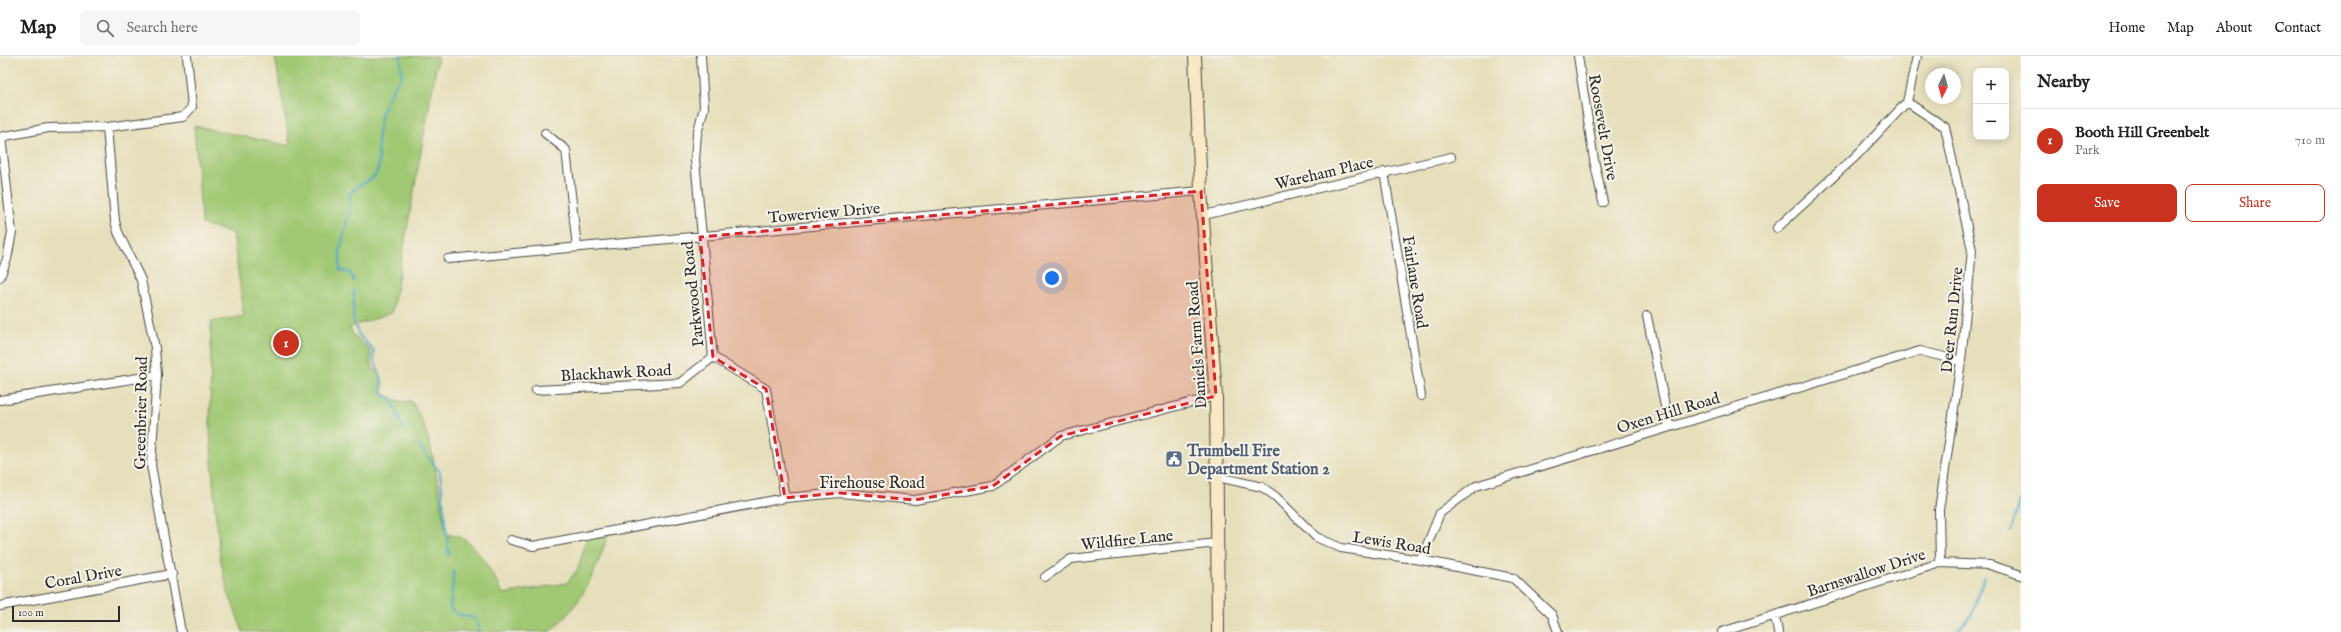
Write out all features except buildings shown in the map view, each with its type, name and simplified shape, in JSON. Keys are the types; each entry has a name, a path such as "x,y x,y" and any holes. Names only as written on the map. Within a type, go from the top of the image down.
{"main road":[{"name":"Daniels Farm Road","path":"1195,56 1201,191 1204,215 1216,396 1218,478 1218,632"}],"street":[{"path":"0,277 7,259 12,232 1,137 48,128 107,127 183,117 192,107 187,56"},
{"name":"Parkwood Road","path":"701,56 704,108 698,134 695,160 700,237 713,357 766,389 785,498"},
{"name":"Roosevelt Drive","path":"1578,56 1594,160 1603,202"},
{"path":"1777,228 1856,156 1908,102 1917,56"},
{"name":"Deer Run Drive","path":"1908,102 1945,127 1972,250 1962,361 1939,510 1940,563"},
{"name":"Greenbrier Road","path":"107,127 115,221 118,232 144,291 155,348 157,375 151,465 172,574 181,632"},
{"path":"545,133 566,150 577,247"},
{"name":"Wareham Place","path":"1204,215 1451,157"},
{"name":"Fairlane Road","path":"1384,172 1421,396"},
{"name":"Towerview Drive","path":"448,259 1201,191"},
{"path":"1647,316 1670,426"},
{"name":"Oxen Hill Road","path":"1421,560 1440,513 1476,486 1920,351 1962,361"},
{"name":"Blackhawk Road","path":"536,390 680,384 713,357"},
{"path":"0,400 157,375"},
{"name":"Firehouse Road","path":"511,540 533,546 785,498 840,493 915,500 993,486 1061,436 1216,396"},
{"name":"Lewis Road","path":"1218,478 1262,486 1281,501 1316,537 1328,544 1341,548 1421,560 1513,578 1552,615 1558,632"},
{"name":"Wildfire Lane","path":"1045,577 1071,559 1217,543"},
{"name":"Barnswallow Drive","path":"1722,632 1940,563 1990,566 2021,575"},
{"name":"Coral Drive","path":"0,606 172,574"},
{"path":"1775,616 1778,632"}],"highlighted area":[{"path":"1201,191 1216,396 1061,436 993,486 915,500 840,493 785,498 766,389 713,357 700,237"}],"green space":[{"path":"275,56 438,56 392,313 350,327 353,335 370,350 371,366 382,378 384,394 401,402 411,401 419,415 430,447 438,483 446,534 462,538 474,548 491,571 503,594 567,583 578,569 589,531 610,528 600,558 588,585 571,610 549,632 243,632 228,592 220,557 214,496 210,428 211,322 244,316 233,233 202,224 194,126 290,146"}],"waterway":[{"path":"354,281 350,273 340,270 340,250 350,210 350,193 368,181 376,174 378,170 379,125 387,99 402,76 400,56"},
{"path":"354,291 353,319 359,335 374,351 373,357 382,383 380,388 385,397 391,399 404,430"},
{"path":"418,444 440,472 449,556"},
{"path":"2011,531 2021,498"},
{"path":"454,571 450,608 457,614 475,618 479,625 479,632"},
{"path":"1957,632 1971,615 1984,577"}],"place":[{"name":"Booth Hill Greenbelt","path":"286,343"},
{"name":"Trumbell Fire Department Station 2","path":"1174,459"}]}
